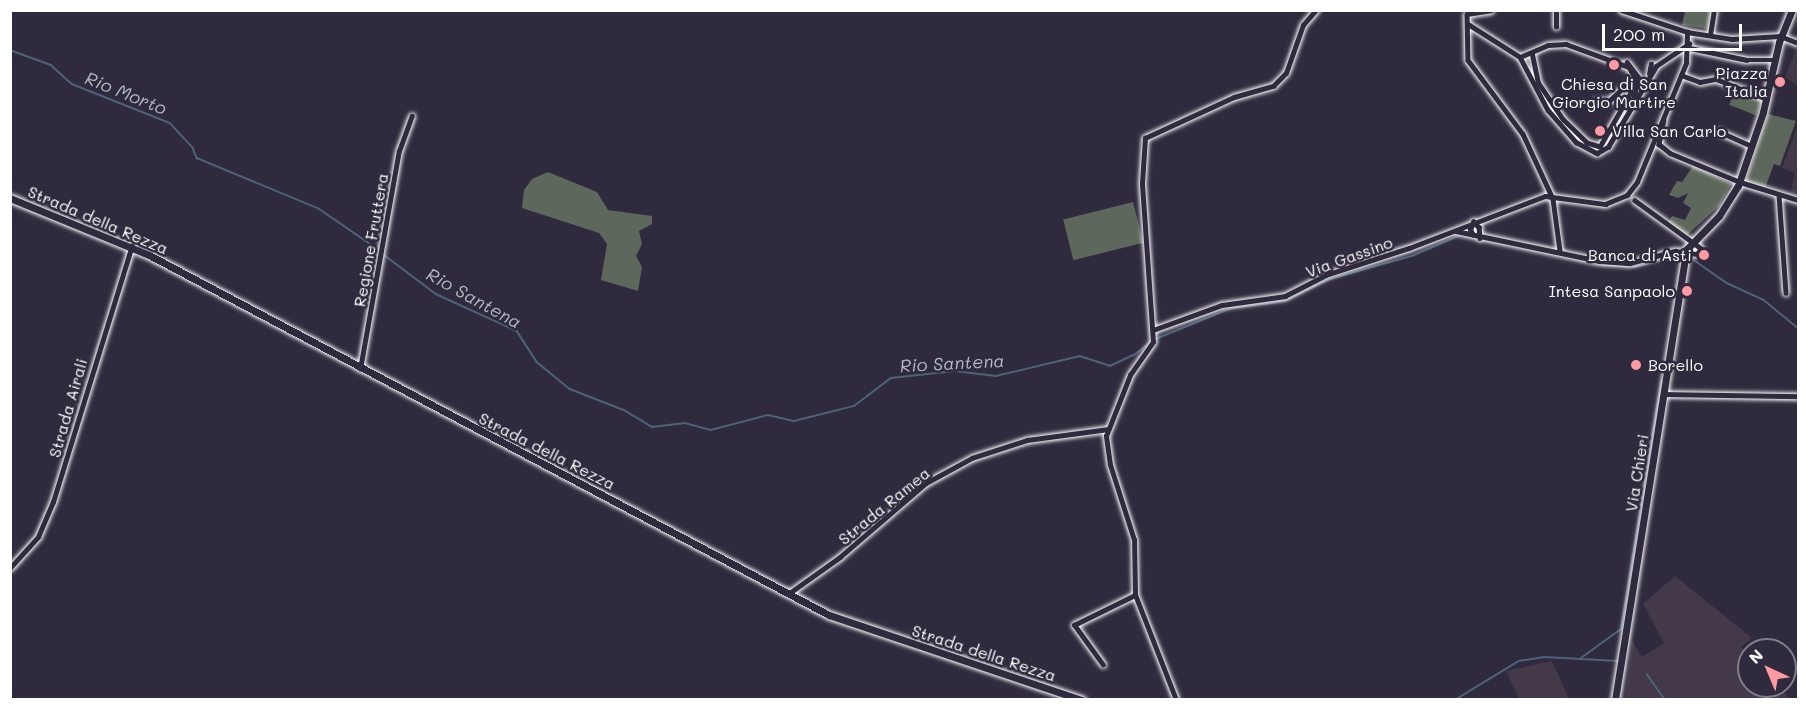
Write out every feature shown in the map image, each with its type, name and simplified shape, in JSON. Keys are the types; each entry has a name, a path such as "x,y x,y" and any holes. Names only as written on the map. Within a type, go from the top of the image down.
{"main road":[{"path":"1686,250 1726,207 1740,182 1767,99 1780,36 1792,10"},
{"name":"Strada della Rezza","path":"10,198 132,246 360,369 788,594 853,625 1082,699"},
{"name":"Via Chieri","path":"1615,699 1686,250"}],"street":[{"path":"1176,699 1135,595 1134,540 1110,465 1108,429 1130,375 1153,340 1142,183 1146,136 1233,97 1274,86 1286,73 1302,25 1316,10"},
{"path":"1491,10 1465,12 1468,24 1465,52 1471,68 1516,122 1551,194 1560,251"},
{"path":"1556,10 1556,27"},
{"path":"1621,10 1687,32 1732,39 1780,36 1798,43"},
{"path":"1710,35 1713,10"},
{"path":"1468,24 1520,57 1548,110 1584,149 1603,153 1649,77 1664,59 1689,46 1706,52 1747,60 1775,60"},
{"path":"1551,194 1578,201 1605,204 1629,193 1638,182 1681,75 1689,46 1687,32"},
{"path":"1520,57 1532,54 1548,45 1576,45 1629,67 1636,79 1634,85 1606,141 1600,147 1591,145 1568,127 1541,89 1532,54"},
{"path":"1610,54 1633,63 1639,78 1633,105"},
{"path":"1649,77 1652,64"},
{"path":"1681,75 1700,82 1716,79 1767,99"},
{"path":"1596,101 1610,101 1624,87 1634,85"},
{"path":"1672,98 1659,144 1670,153 1740,182 1798,200"},
{"name":"Regione Fruttera","path":"360,369 399,151 412,117"},
{"path":"1718,131 1752,146"},
{"name":"Via Gassino","path":"1153,330 1222,305 1285,296 1326,275 1551,194"},
{"path":"1779,195 1786,293"},
{"path":"1635,201 1693,242"},
{"path":"1473,234 1470,230 1473,222 1479,227 1480,238"},
{"path":"1453,231 1473,234 1480,238 1560,251 1590,260 1630,262 1686,250"},
{"name":"Strada Airali","path":"10,568 38,537 53,502 132,246"},
{"path":"1664,394 1798,396"},
{"name":"Strada Ramea","path":"788,594 840,557 926,483 972,458 1027,440 1108,429"},
{"path":"1103,665 1074,625 1135,595"}],"shaded area":[{"path":"1798,48 1798,86 1785,77"},
{"path":"1798,125 1798,193 1791,192 1795,173 1782,168"},
{"path":"1675,576 1752,638 1737,638 1737,698 1790,699 1625,699 1632,641 1642,657 1664,643 1643,604"},
{"path":"1552,661 1569,699 1519,699 1506,671"}],"green space":[{"path":"1685,11 1712,11 1709,29 1682,25"},
{"path":"1736,88 1763,99 1756,116 1729,105"},
{"path":"1768,114 1796,121 1780,166 1774,164 1765,188 1746,181"},
{"path":"1693,166 1731,184 1719,206 1687,235 1668,223 1672,216 1685,220 1691,208 1683,203 1688,193 1678,198 1669,195 1677,181 1682,182"},
{"path":"548,172 597,192 608,210 652,216 652,224 639,231 642,244 636,256 642,267 638,291 601,280 607,244 599,233 522,208 524,190 532,179"},
{"path":"1133,202 1143,243 1073,260 1063,219"}],"waterway":[{"name":"Rio Santena","path":"10,50 51,65 72,84 170,123 193,148 197,158 318,208 379,250"},
{"name":"Rio Santena","path":"1153,340 1232,308 1285,301 1330,279 1412,256 1459,236"},
{"name":"Rio Santena","path":"383,254 436,294 517,331 537,362 570,389 624,410 652,427 685,423 711,430 768,415 794,421 854,406 891,378 955,371 996,376 1080,356 1110,366 1134,355 1150,343"},
{"name":"Rio Santena","path":"1602,265 1636,267 1675,256"},
{"name":"Rio Santena","path":"1691,258 1727,283 1764,300 1798,328"},
{"path":"1581,658 1621,629 1661,381"},
{"path":"1455,700 1519,661 1544,657 1618,661"},
{"path":"1647,674 1665,700"}],"place":[{"name":"Chiesa di San Giorgio Martire","path":"1614,65"},
{"name":"Piazza Italia","path":"1780,82"},
{"name":"Villa San Carlo","path":"1600,131"},
{"name":"Banca di Asti","path":"1704,255"},
{"name":"Intesa Sanpaolo","path":"1687,291"},
{"name":"Borello","path":"1636,365"}],"water label":[{"name":"Rio Morto","path":"126,93"}]}
